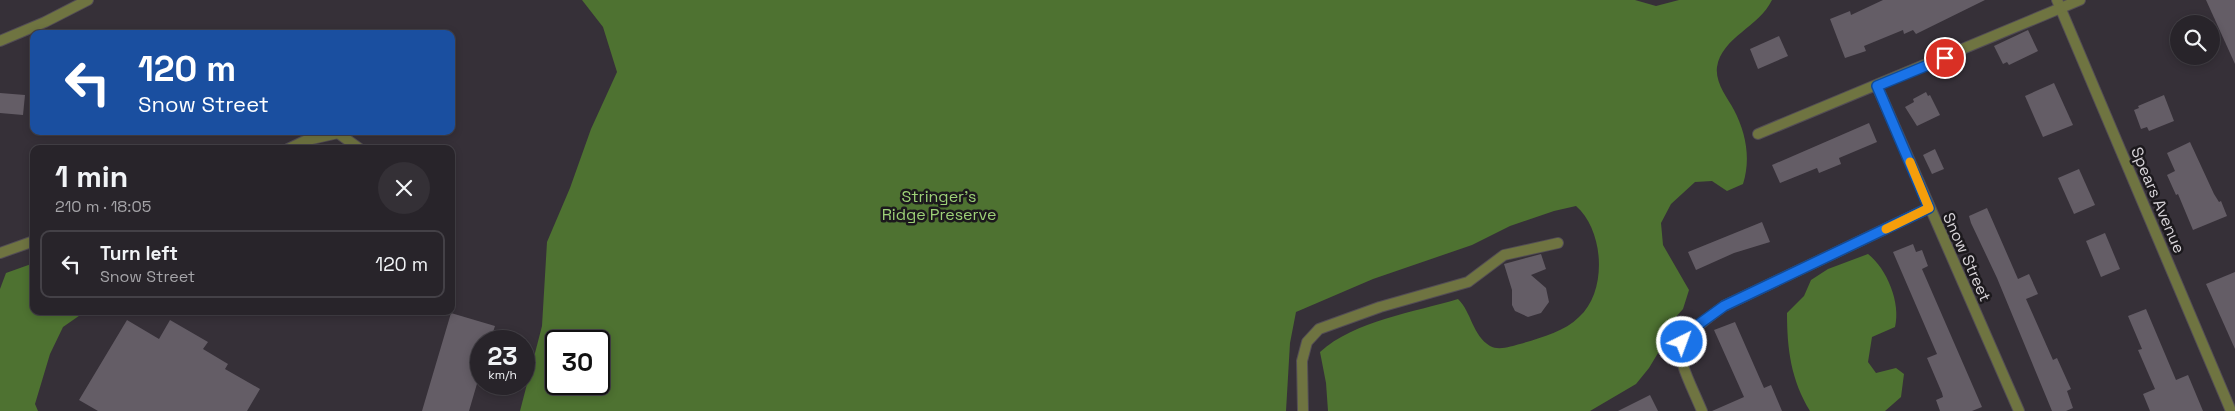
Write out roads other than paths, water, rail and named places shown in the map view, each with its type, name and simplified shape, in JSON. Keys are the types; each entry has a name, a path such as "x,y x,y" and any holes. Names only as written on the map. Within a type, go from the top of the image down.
{"street":[{"path":"0,41 45,22 88,0"},
{"path":"1758,134 1877,86 2059,4 2080,0"},
{"name":"Spears Avenue","path":"2059,4 2231,411"},
{"name":"Snow Street","path":"1877,86 2019,411"},
{"path":"296,145 306,140 329,135"},
{"path":"341,135 354,145"},
{"path":"1702,411 1681,361 1682,342 1695,327 1724,306 1929,208"},
{"path":"0,253 30,242"},
{"path":"1303,411 1302,361 1307,342 1318,329 1332,322 1380,306 1468,282 1504,255 1558,243"}],"park label":[{"name":"Stringer's Ridge Preserve","path":"939,205"}]}
